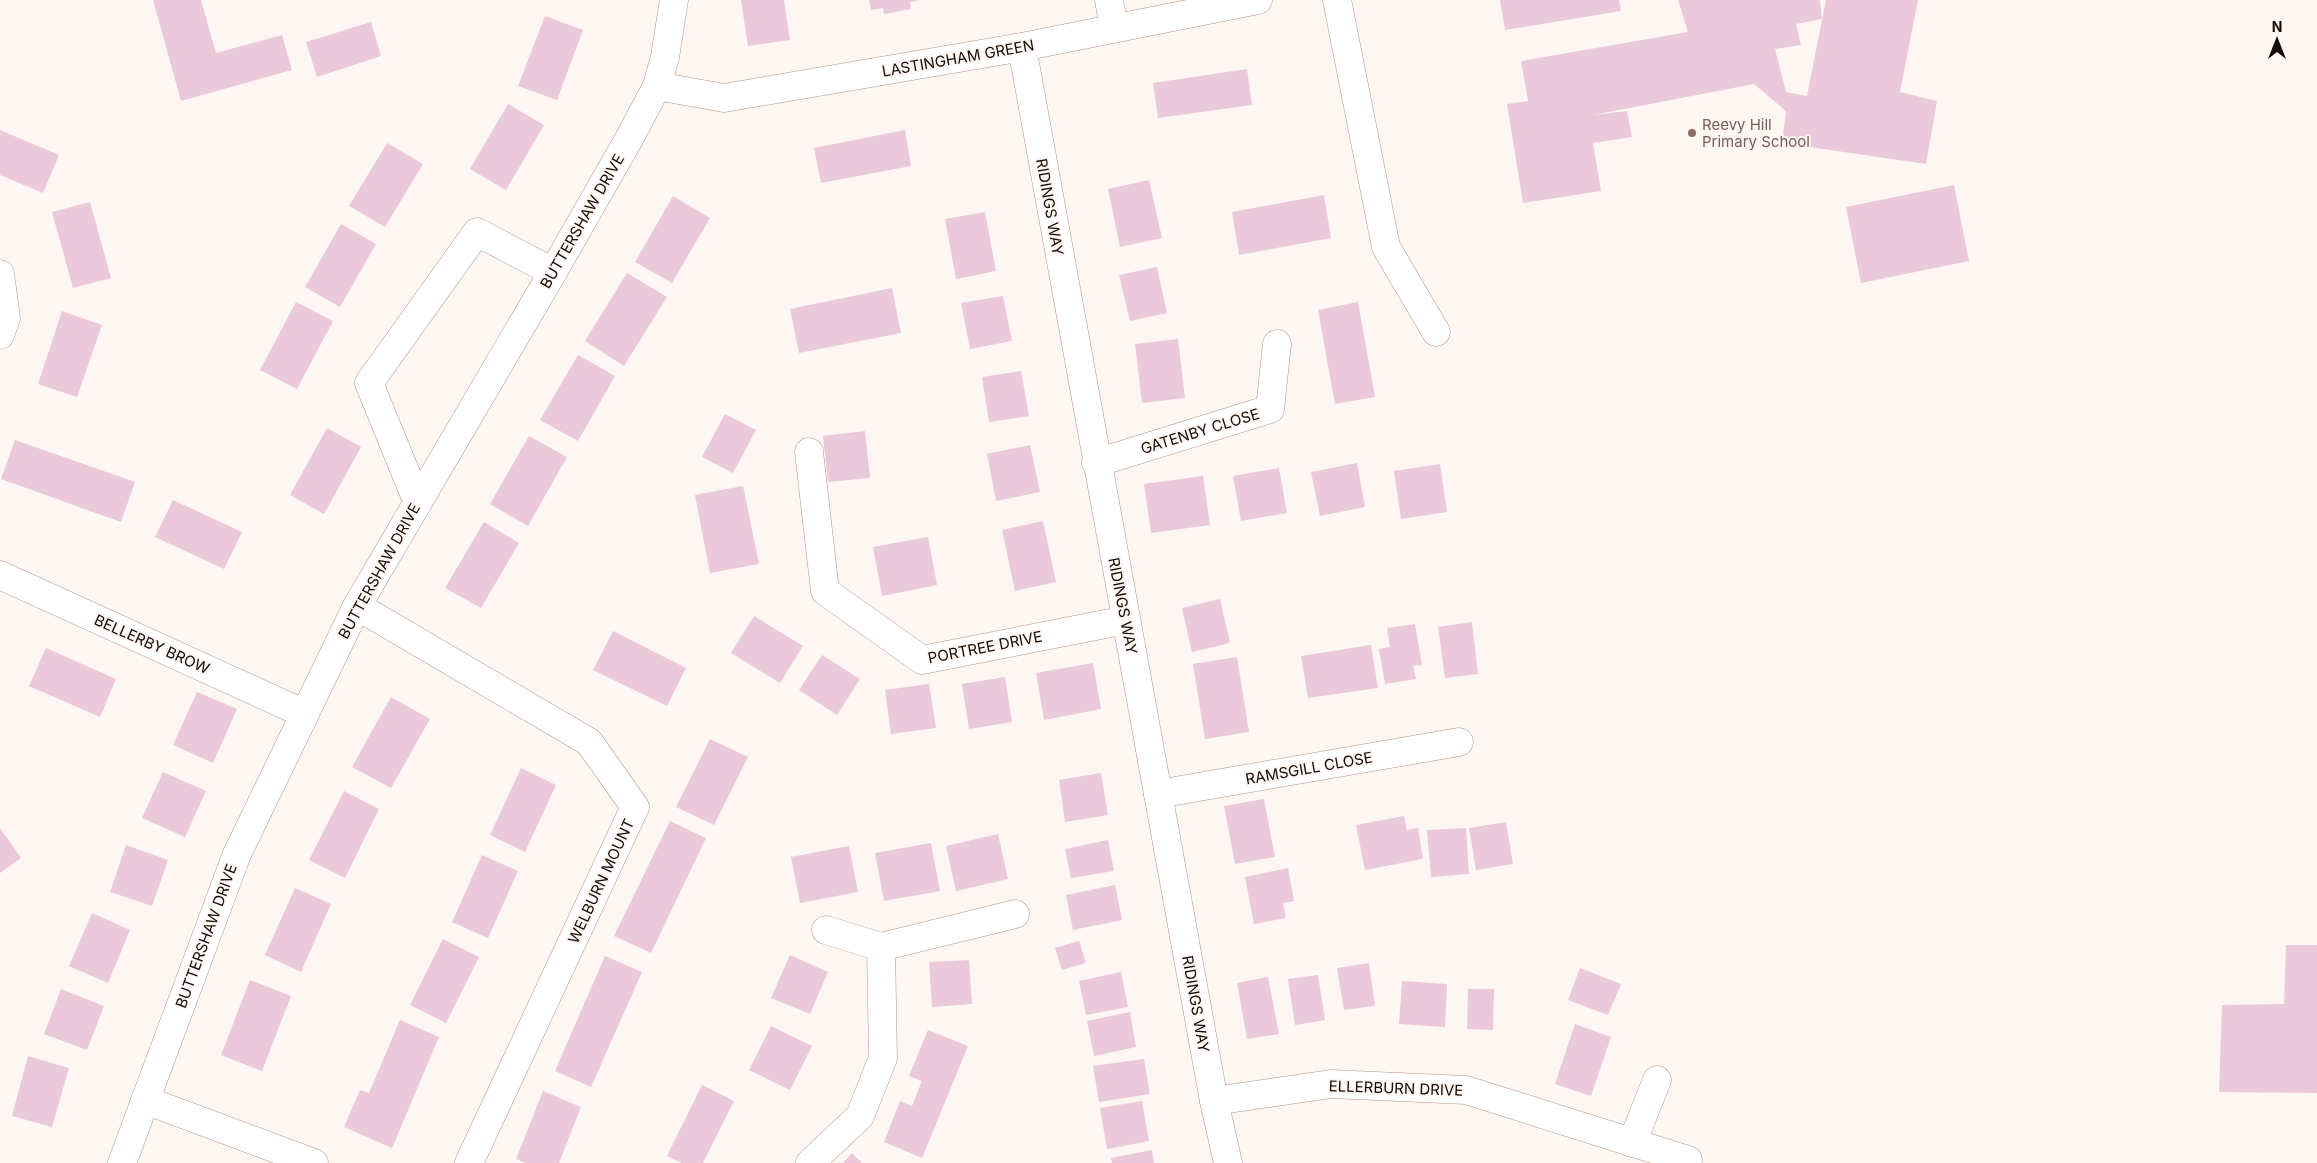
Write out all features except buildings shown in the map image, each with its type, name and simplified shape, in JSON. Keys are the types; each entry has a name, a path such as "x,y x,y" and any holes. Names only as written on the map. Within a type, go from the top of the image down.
{"street":[{"name":"BUTTERSHAW DRIVE","path":"122,1163 237,854 357,606 553,272 657,86 665,57 674,0"},
{"path":"1109,0 1114,28"},
{"name":"LASTINGHAM GREEN","path":"657,86 724,98 1022,47 1258,0"},
{"path":"1337,0 1386,248 1436,332"},
{"name":"RIDINGS WAY","path":"1022,47 1096,463 1214,1100 1228,1163"},
{"path":"418,503 368,383 477,232 553,272"},
{"path":"0,274 6,318 0,335"},
{"name":"GATENBY CLOSE","path":"1096,463 1270,409 1277,344"},
{"name":"PORTREE DRIVE","path":"809,452 825,591 922,660 1126,620"},
{"name":"BELLERBY BROW","path":"0,575 305,714"},
{"name":"WELBURN MOUNT","path":"357,606 589,742 635,807 469,1163"},
{"name":"RAMSGILL CLOSE","path":"1158,794 1459,742"},
{"path":"826,930 881,947 1014,914"},
{"path":"810,1163 860,1116 883,1058 881,947"},
{"path":"1632,1142 1657,1080"},
{"name":"ELLERBURN DRIVE","path":"1214,1100 1331,1084 1466,1090 1688,1160"},
{"path":"145,1100 314,1163"}],"place":[{"name":"Reevy Hill Primary School","path":"1692,133"}]}
